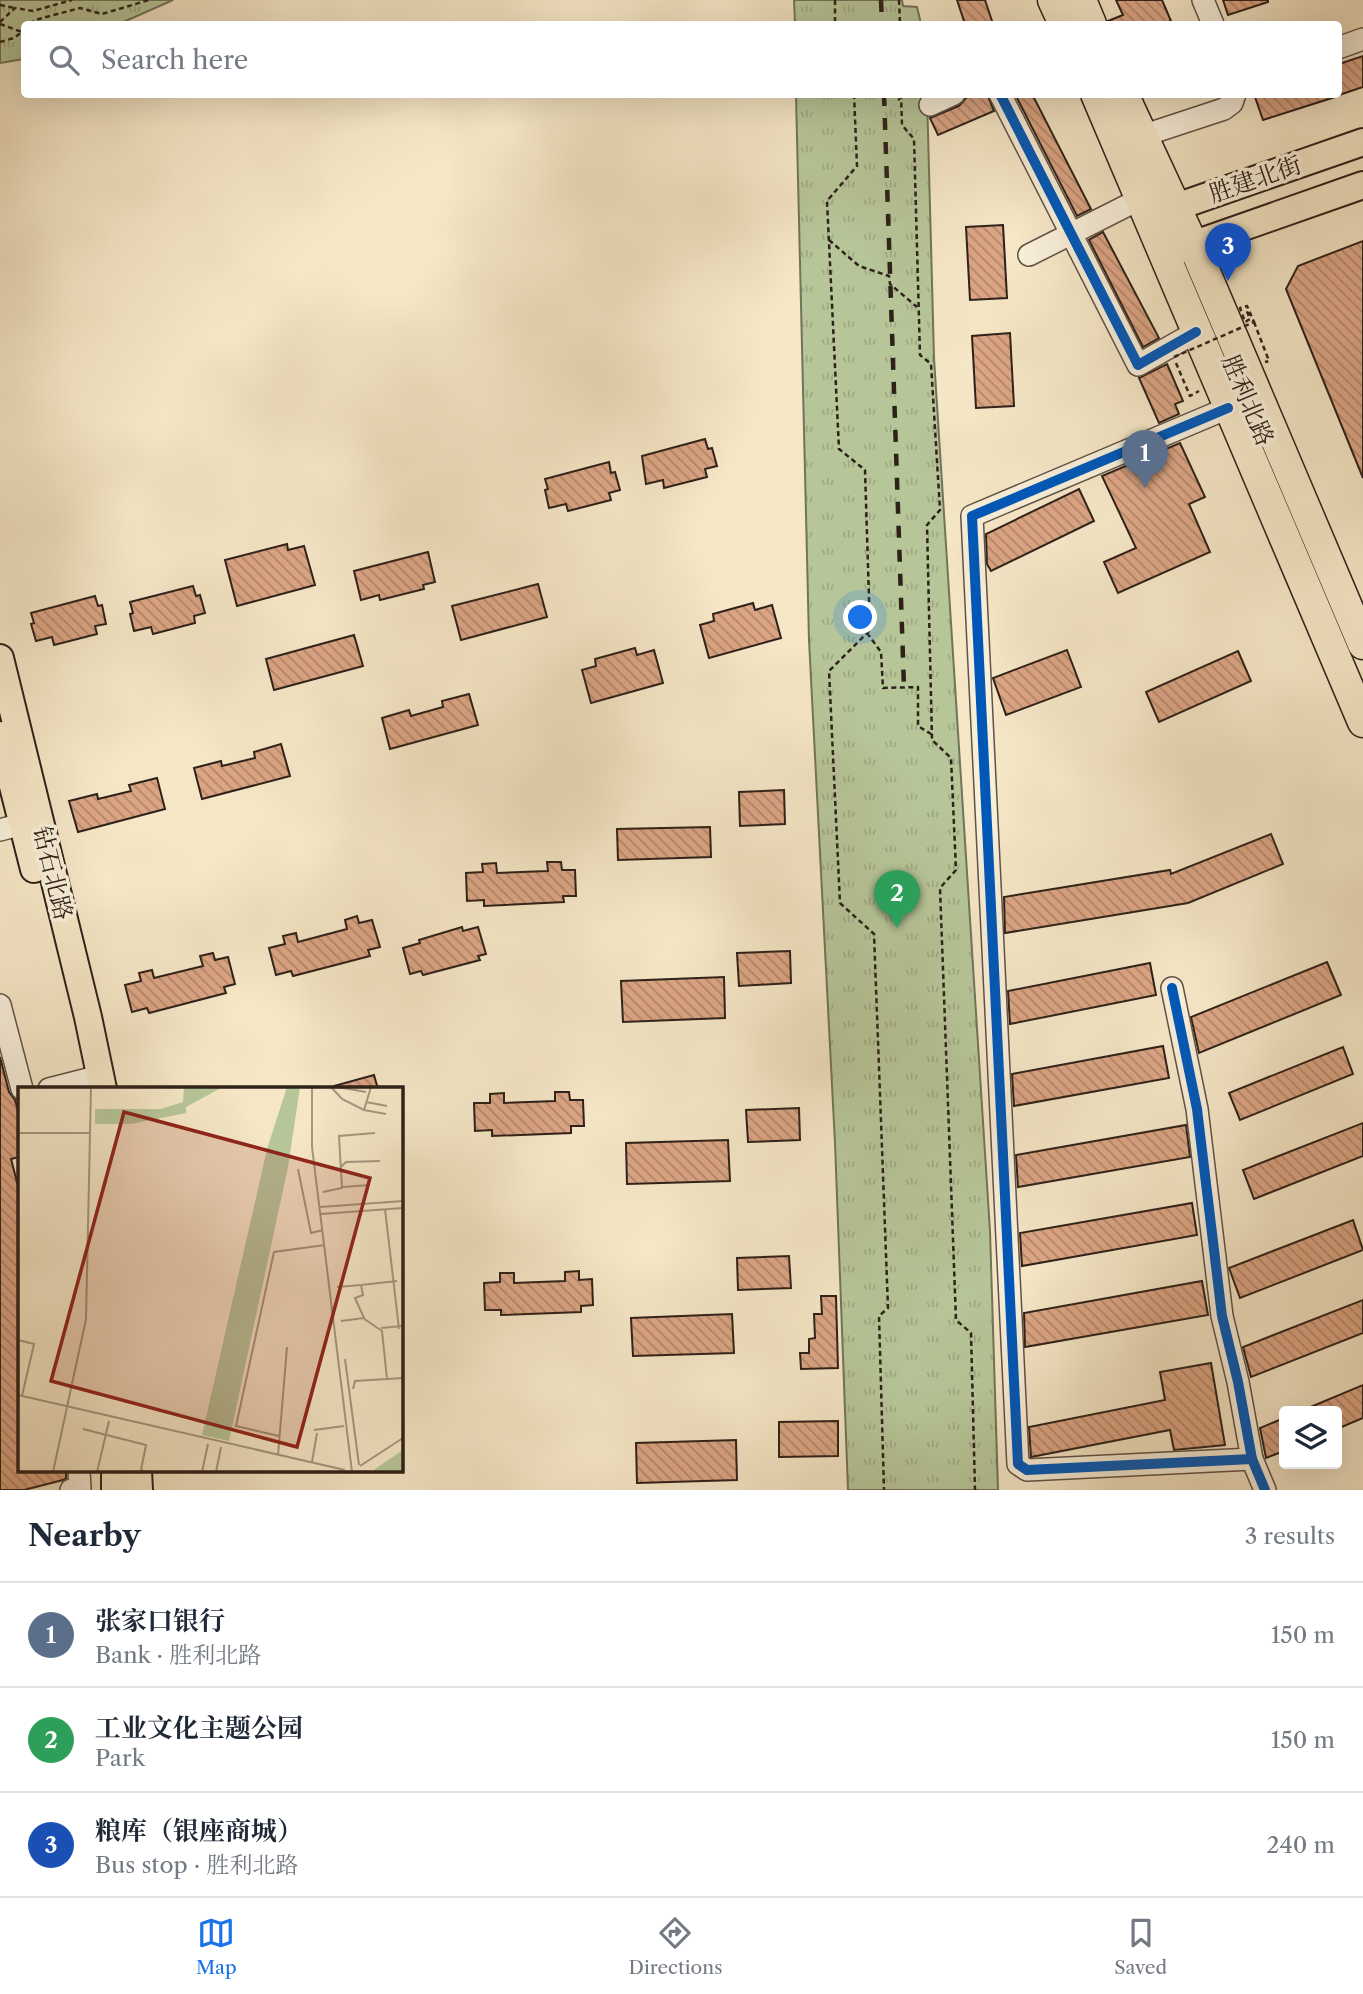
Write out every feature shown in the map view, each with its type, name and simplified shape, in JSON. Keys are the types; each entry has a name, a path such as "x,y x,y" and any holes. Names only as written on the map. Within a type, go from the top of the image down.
{"highway":[{"path":"1053,0 1063,21"},
{"path":"1081,0 1090,21"},
{"name":"胜利北路","path":"1098,98 1154,208 1192,244 1355,605 1363,644"},
{"name":"胜利北路","path":"1125,98 1142,136 1164,255 1363,722"}],"main road":[{"name":"胜建北街","path":"1154,208 1363,142"},
{"name":"胜建北街","path":"1164,255 1363,184"},
{"name":"钻石北路","path":"0,658 75,964 93,1084"},
{"name":"钻石北路","path":"0,734 11,827 93,1084"},
{"path":"115,1472 115,1490"},
{"path":"138,1472 139,1490"}],"street":[{"path":"1203,0 1212,21"},
{"path":"1342,47 1363,39"},
{"path":"930,105 945,98"},
{"path":"1002,98 1138,365 1196,332"},
{"path":"1142,136 1224,109 1234,98"},
{"path":"1029,255 1071,234 1154,208"},
{"path":"1228,408 972,516 1018,1464 1027,1470 1252,1459"},
{"path":"1172,988 1197,1109 1222,1316 1238,1382 1252,1459 1265,1490"},
{"path":"0,1005 21,1087"},
{"path":"67,1087 93,1084"},
{"path":"71,1490 80,1488 79,1472"}],"path":[{"path":"0,5 33,11 72,0"},
{"path":"34,21 80,8 102,14 149,0"},
{"path":"835,0 835,21"},
{"path":"900,0 900,21"},
{"path":"15,8 0,23 21,30"},
{"path":"0,42 21,33"},
{"path":"854,98 857,166 827,201 839,449 865,470 870,630 830,671 840,903 874,934 888,1308 879,1316 884,1490"},
{"path":"896,98 901,102"},
{"path":"901,98 902,125 914,139 920,355 931,364 940,510 927,525 932,740 951,758 956,870 940,888 956,1320 971,1333 975,1490"},
{"path":"829,240 859,266 890,276 890,284 919,308"},
{"path":"1246,309 1250,320 1245,322 1240,308 1247,306 1269,361"},
{"path":"1190,396 1174,357 1254,322"},
{"path":"867,633 881,652 883,688 918,687 918,726 932,735"}],"green space":[{"path":"0,0 173,0 126,21 21,21 21,60 0,63"},
{"path":"794,0 902,0 903,6 917,7 920,21 795,21"},
{"path":"796,98 927,98 934,358 990,1231 998,1490 848,1490 835,1143 809,640"}],"building":[{"path":"957,0 985,0 992,21 964,21"},
{"path":"1116,0 1162,0 1171,21 1108,21 1123,15"},
{"path":"1223,0 1268,0 1268,2 1228,15"},
{"path":"1363,56 1363,87 1342,94 1342,63"},
{"path":"966,98 989,98 994,111 938,135 930,118 959,106"},
{"path":"1017,98 1034,98 1091,209 1077,216"},
{"path":"1255,98 1332,98 1263,120"},
{"path":"1003,225 1007,298 970,300 966,227"},
{"path":"1103,232 1159,338 1143,347 1089,240"},
{"path":"1363,241 1363,478 1286,289 1298,266"},
{"path":"1010,333 1014,406 976,408 972,336"},
{"path":"1167,364 1183,401 1175,404 1179,414 1159,423 1139,378"},
{"path":"705,439 708,449 712,448 717,466 705,469 707,477 664,488 663,480 646,484 642,456"},
{"path":"1180,443 1205,497 1189,504 1210,552 1118,593 1104,562 1136,548 1102,476"},
{"path":"609,462 611,473 615,472 620,490 609,493 611,500 568,511 566,504 549,508 545,479"},
{"path":"1079,489 1094,521 991,571 987,564 986,534"},
{"path":"287,544 288,550 304,546 315,585 237,606 225,560"},
{"path":"428,552 435,582 423,585 424,589 380,600 379,595 361,600 354,571"},
{"path":"538,584 547,617 461,640 452,606"},
{"path":"193,586 196,596 200,595 205,613 194,616 195,623 153,634 151,627 134,631 130,602"},
{"path":"95,596 98,606 102,605 106,624 95,626 97,634 54,645 52,637 36,641 31,613"},
{"path":"753,603 755,610 772,605 781,638 709,658 700,625 714,621 713,614"},
{"path":"354,635 363,666 274,690 266,659"},
{"path":"635,648 637,655 654,650 663,683 591,703 582,670 596,666 595,659"},
{"path":"1067,650 1081,687 1006,715 993,678"},
{"path":"1238,651 1251,681 1159,722 1146,692"},
{"path":"469,694 478,725 390,749 382,718 409,710 411,716 443,707 442,701"},
{"path":"281,744 290,776 202,799 194,768 221,761 222,766 255,758 254,752"},
{"path":"157,778 165,809 78,832 69,801 97,794 98,799 131,791 129,785"},
{"path":"784,790 785,824 740,826 739,792"},
{"path":"710,827 711,857 618,860 617,829"},
{"path":"1271,834 1283,864 1188,903 1005,933 1004,897 1170,870 1171,874"},
{"path":"547,862 561,862 562,870 575,870 576,896 563,896 564,902 484,906 484,900 467,901 466,873 483,872 482,864 496,863 497,873 548,871"},
{"path":"357,916 359,923 372,920 380,947 368,950 370,956 293,976 291,971 276,975 269,948 285,944 283,936 296,933 298,942 347,929 345,920"},
{"path":"462,927 463,931 478,927 486,954 478,956 480,960 423,975 421,971 410,974 403,948 420,943 419,940"},
{"path":"790,951 791,983 739,986 737,953"},
{"path":"213,953 215,960 228,957 235,984 224,987 226,993 149,1013 147,1008 132,1012 125,985 141,981 139,973 152,970 154,978 203,966 200,956"},
{"path":"1327,962 1341,995 1199,1053 1191,1017"},
{"path":"1150,963 1156,995 1010,1024 1008,991"},
{"path":"724,977 725,1018 623,1022 621,981"},
{"path":"1163,1046 1169,1078 1014,1106 1012,1074"},
{"path":"1343,1047 1353,1074 1240,1120 1229,1093"},
{"path":"0,1057 9,1092 18,1111 18,1157 11,1159 18,1186 18,1472 66,1472 66,1478 24,1490 0,1490"},
{"path":"374,1075 377,1087 334,1087"},
{"path":"555,1092 569,1092 570,1100 583,1100 584,1126 571,1126 571,1133 492,1136 492,1130 475,1131 474,1103 490,1103 490,1094 504,1093 504,1103 555,1101"},
{"path":"799,1108 800,1140 748,1142 746,1110"},
{"path":"1363,1123 1363,1156 1254,1199 1243,1170"},
{"path":"1186,1125 1190,1157 1018,1187 1016,1155"},
{"path":"728,1140 730,1181 627,1184 626,1143"},
{"path":"1192,1203 1197,1235 1022,1266 1020,1233"},
{"path":"1353,1220 1363,1250 1240,1298 1229,1268"},
{"path":"789,1256 791,1288 738,1290 737,1258"},
{"path":"579,1271 579,1280 592,1279 593,1305 581,1306 581,1312 501,1315 501,1310 485,1310 484,1283 500,1282 500,1273 514,1273 514,1283 565,1281 565,1272"},
{"path":"1202,1281 1208,1315 1025,1347 1024,1313"},
{"path":"821,1296 836,1296 838,1368 801,1369 800,1353 809,1353 809,1339 815,1338 814,1314 822,1314"},
{"path":"1363,1300 1363,1333 1251,1377 1243,1347"},
{"path":"732,1314 734,1353 633,1356 631,1318"},
{"path":"1211,1363 1225,1445 1174,1450 1170,1430 1031,1457 1029,1427 1165,1400 1160,1372"},
{"path":"1363,1385 1363,1418 1342,1427 1342,1406 1313,1406"},
{"path":"1279,1420 1279,1453 1266,1458 1260,1428"},
{"path":"838,1421 838,1456 779,1457 779,1422"},
{"path":"736,1440 737,1480 637,1483 636,1443"}],"railway":[{"path":"881,0 882,21"},
{"path":"884,98 904,688"}],"cycle path":[{"path":"1002,98 1138,365 1196,332"},
{"path":"1228,408 972,516 1018,1464 1027,1470 1252,1459"},
{"path":"1172,988 1197,1109 1222,1316 1238,1382 1252,1459 1265,1490"}],"place":[{"name":"粮库（银座商城）","path":"1228,281"},
{"name":"张家口银行","path":"1145,488"},
{"name":"工业文化主题公园","path":"897,928"}]}
